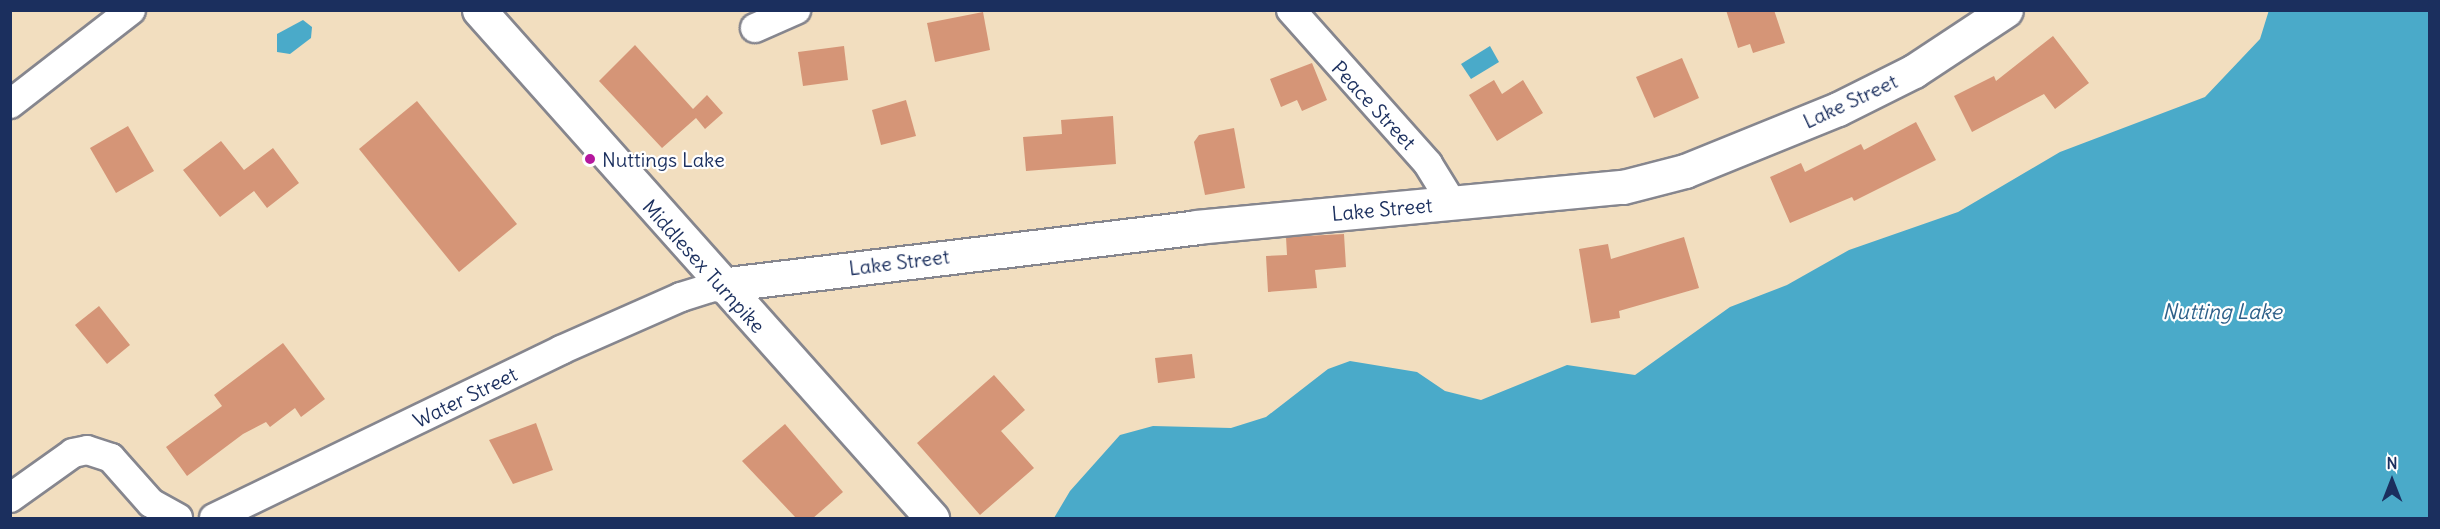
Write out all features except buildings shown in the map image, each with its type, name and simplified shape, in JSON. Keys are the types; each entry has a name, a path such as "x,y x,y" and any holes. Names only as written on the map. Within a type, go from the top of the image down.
{"street":[{"path":"10,104 131,10"},
{"name":"Middlesex Turnpike","path":"479,10 720,285 932,519"},
{"path":"755,28 796,10"},
{"name":"Peace Street","path":"1291,10 1428,164 1452,202"},
{"name":"Lake Street","path":"720,285 1119,235 1623,187 1685,171 1914,71 2006,10"},
{"name":"Water Street","path":"214,519 561,350 720,285"},
{"path":"10,498 73,453 87,450 111,458 151,503 178,519"}],"water":[{"name":"Nutting Lake","path":"2269,10 2429,11 2429,518 1054,518 1070,491 1120,435 1153,426 1231,428 1266,417 1328,369 1350,361 1417,372 1445,391 1481,400 1567,365 1635,375 1730,307 1787,285 1849,250 1958,212 2060,152 2205,97 2260,39"},
{"path":"303,20 312,27 311,38 290,54 277,52 277,34"},
{"path":"1490,46 1499,62 1471,79 1461,64"}],"place":[{"name":"Nuttings Lake","path":"590,159"}]}
